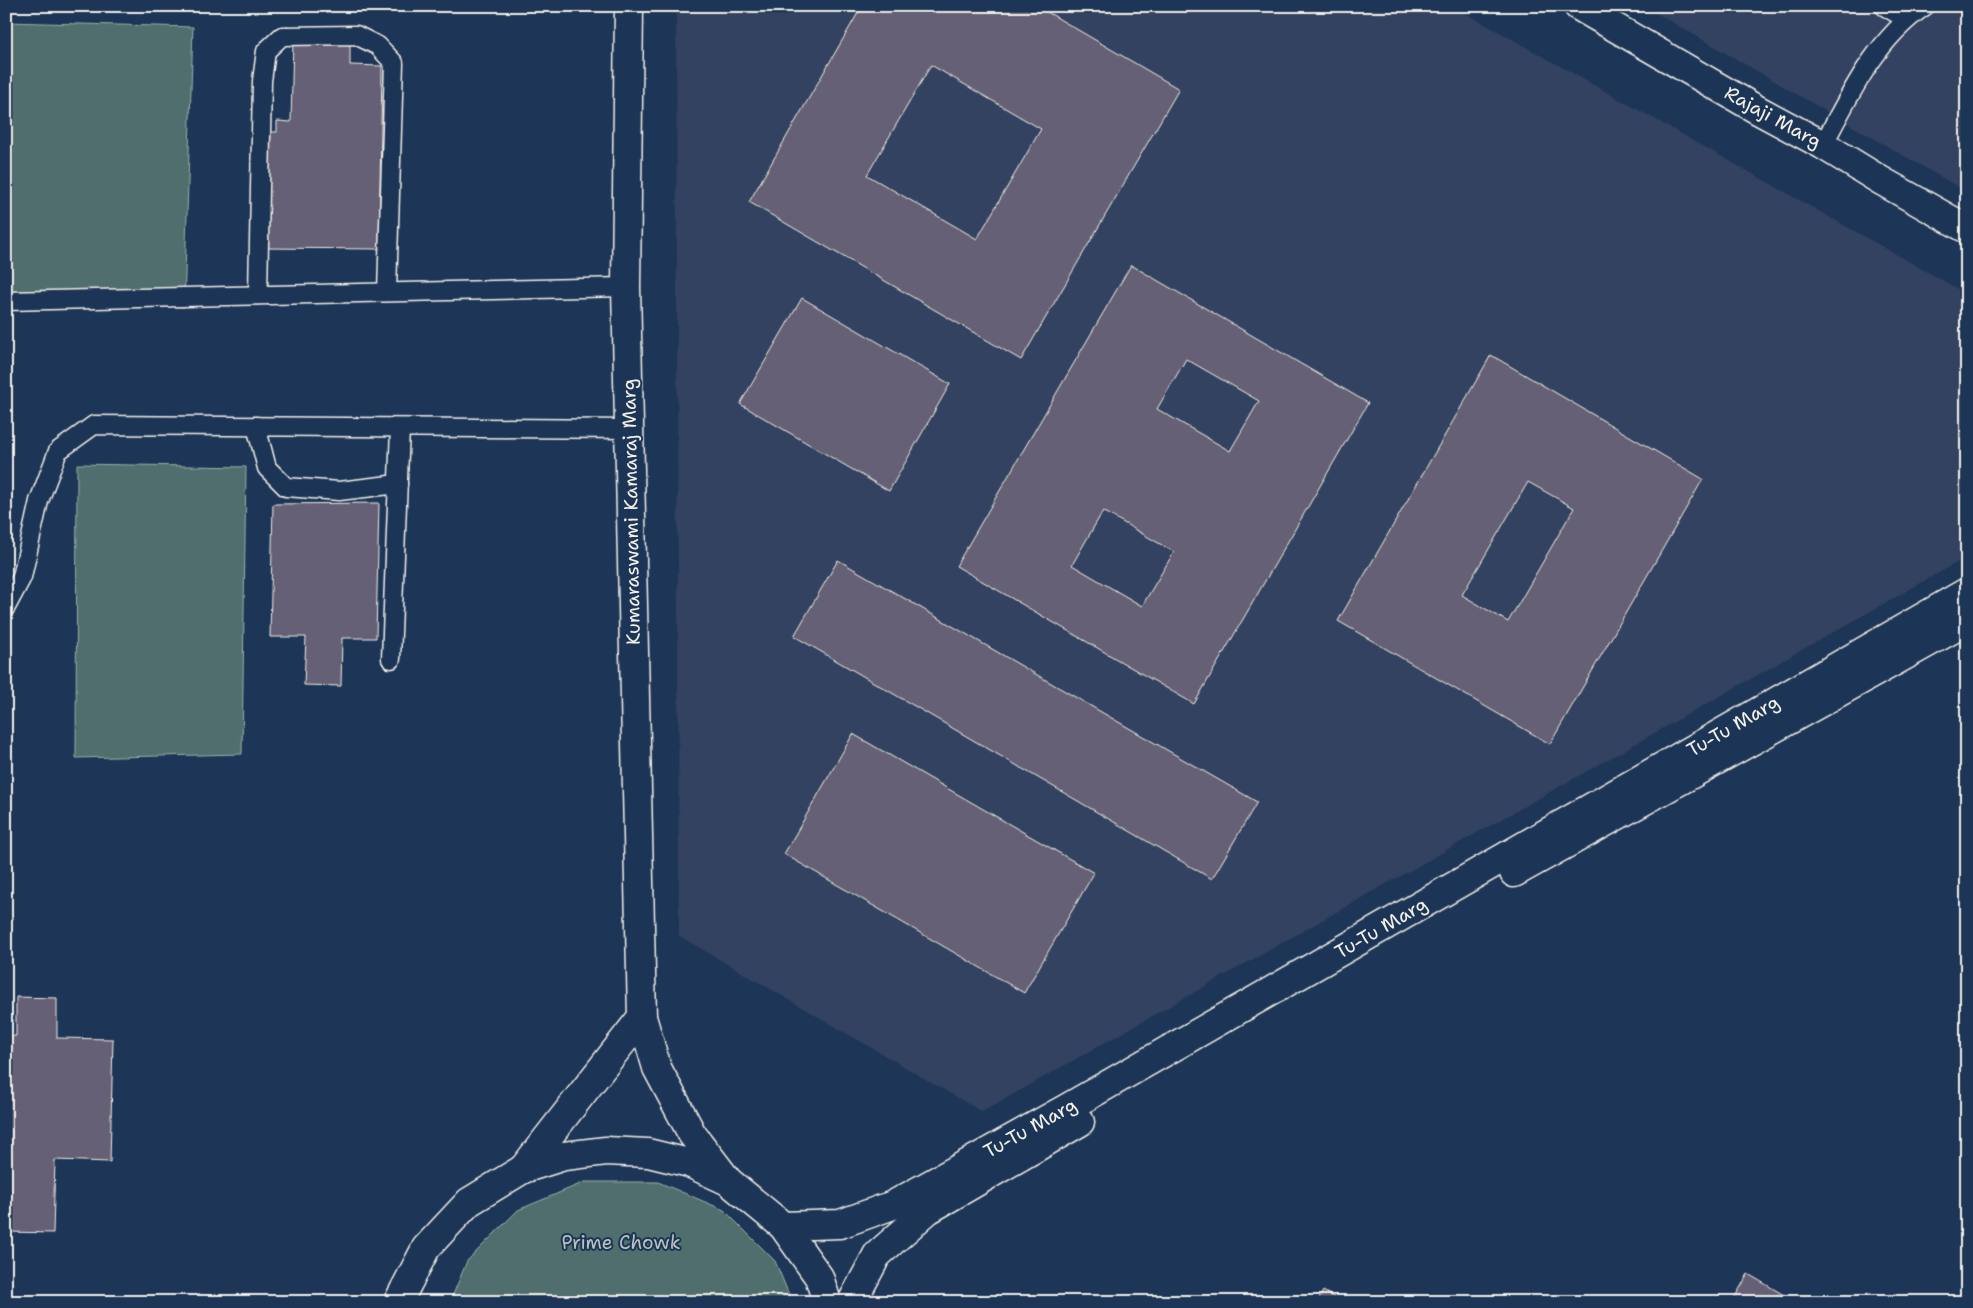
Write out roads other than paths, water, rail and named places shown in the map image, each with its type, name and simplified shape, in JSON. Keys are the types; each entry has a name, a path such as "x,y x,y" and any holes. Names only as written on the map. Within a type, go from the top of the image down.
{"main road":[{"name":"Kumaraswami Kamaraj Marg","path":"629,6 626,287 642,1018 657,1068 665,1084 692,1134 728,1181"},
{"name":"Rajaji Marg","path":"1578,6 1967,228"},
{"name":"Tu-Tu Marg","path":"784,1226 840,1224 894,1205 1067,1108 1967,592"},
{"name":"Tu-Tu Marg","path":"852,1302 877,1255 928,1210 1391,942 1967,621"},
{"path":"523,1169 642,1018"},
{"path":"398,1302 426,1248 469,1202 523,1169 564,1156 606,1151 648,1153 689,1163 728,1181 784,1226 819,1278 827,1302"}],"lane":[{"path":"1884,6 1906,19"},
{"path":"1824,145 1872,58 1906,19 1925,6"},
{"path":"258,295 262,81 266,51 282,36 356,35 378,46 394,63 387,292"},
{"path":"6,302 626,287"},
{"path":"6,607 22,577 39,501 58,451 94,425 629,429"},
{"path":"256,426 267,468 286,487 339,491 398,484"},
{"path":"391,659 400,428"}],"park label":[{"name":"Prime Chowk","path":"621,1242"}]}
